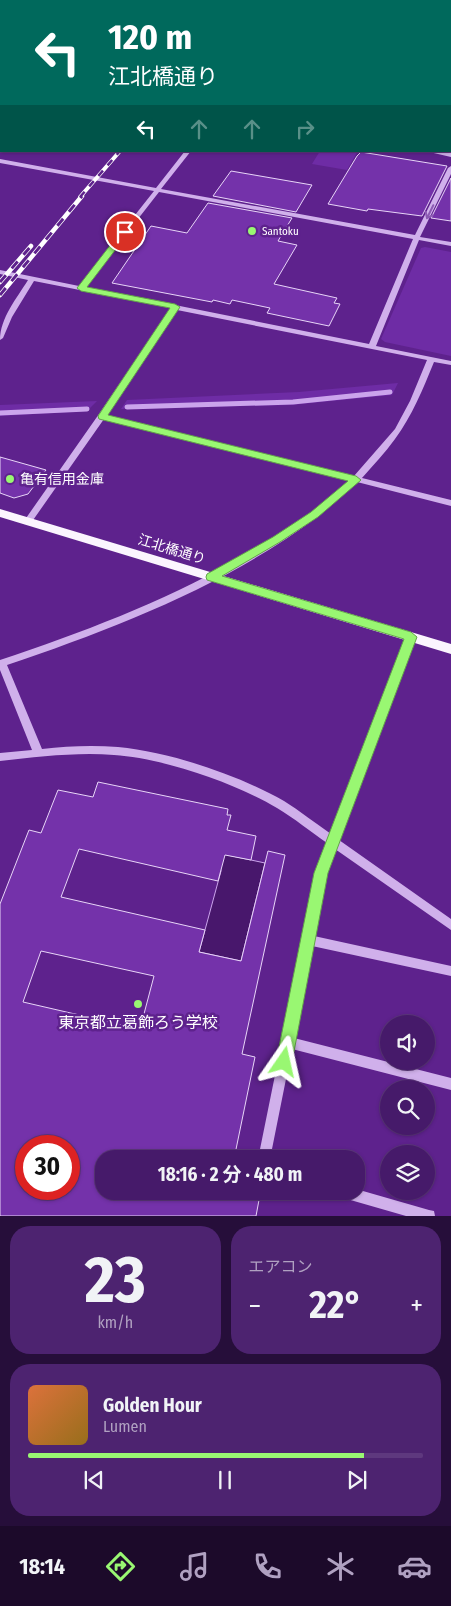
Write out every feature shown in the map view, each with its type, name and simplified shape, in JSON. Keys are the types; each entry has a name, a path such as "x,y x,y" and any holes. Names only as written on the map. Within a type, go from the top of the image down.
{"main road":[{"name":"江北橋通り","path":"0,513 451,649"}],"street":[{"path":"81,288 187,152"},
{"path":"434,152 451,155"},
{"path":"0,161 451,244"},
{"path":"372,346 418,237 451,168"},
{"path":"0,272 372,346 431,360 451,362"},
{"path":"0,338 9,317 32,278"},
{"path":"28,521 102,416 175,307"},
{"path":"40,754 1,664 84,635 211,577 299,524 337,497 376,458 401,425 431,360"},
{"path":"102,416 451,503"},
{"path":"266,1150 321,873 411,637"},
{"path":"0,757 86,751 132,753 170,762 250,789 280,805 451,925"},
{"path":"308,940 451,971"},
{"path":"288,1042 451,1084"},
{"path":"365,1198 429,1216"}],"shaded area":[{"path":"319,152 357,152 347,170 312,164"},
{"path":"425,247 451,252 451,356 385,342 381,339 421,248"},
{"path":"398,383 392,395 291,405 121,409 127,400 299,392"},
{"path":"97,401 87,411 0,416 0,405"},
{"path":"218,853 265,863 241,961 199,952 221,871"}],"building":[{"path":"361,152 447,166 422,216 368,209 367,211 328,204"},
{"path":"231,171 312,185 296,212 213,196"},
{"path":"451,178 451,221 431,218"},
{"path":"208,203 292,218 278,241 297,245 274,284 337,298 334,303 340,304 329,326 267,313 270,308 232,300 230,304 213,300 212,302 112,283 151,226 187,233"},
{"path":"0,457 46,470 28,494 14,498 0,493"},
{"name":"東京都立葛飾ろう学校","path":"98,782 228,809 227,815 231,815 227,830 256,836 251,860 225,855 218,881 79,849 61,897 205,930 199,952 241,961 268,851 285,855 242,1054 255,1057 236,1150 95,1150 95,1200 259,1200 256,1216 0,1216 0,904 29,830 41,833 58,790 93,797","holes":["41,951 154,976 140,1029 23,1002"]}],"waterway":[{"path":"127,407 293,402 390,392"},
{"path":"0,413 87,409"}],"railway":[{"path":"80,197 119,152"},
{"path":"0,295 82,196"},
{"path":"0,282 31,246"}],"place":[{"name":"Santoku","path":"252,231"},
{"name":"亀有信用金庫","path":"10,479"},
{"name":"東京都立葛飾ろう学校","path":"138,1004"}],"route":[{"path":"125,232 81,288 175,307 102,416 356,480 337,497 276,540 211,577 411,637 321,873 284,1062"}]}
